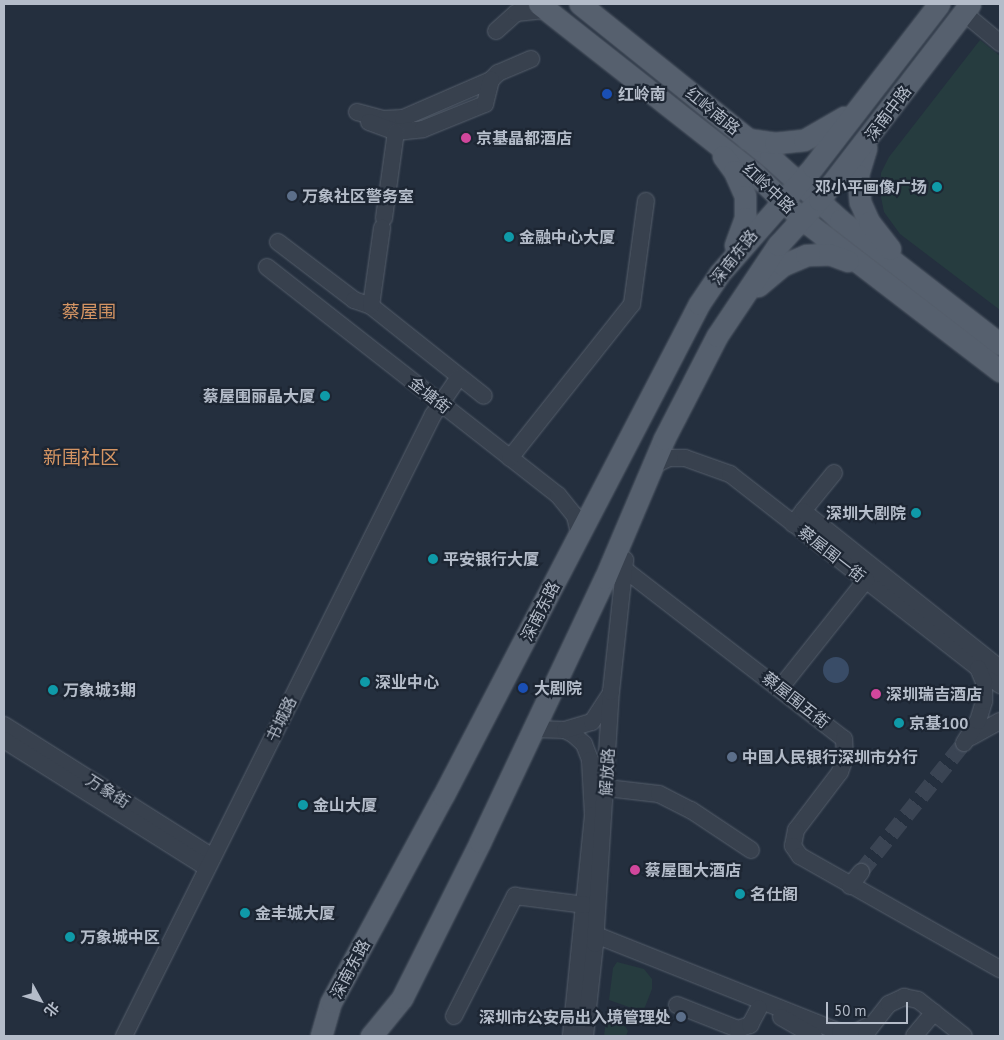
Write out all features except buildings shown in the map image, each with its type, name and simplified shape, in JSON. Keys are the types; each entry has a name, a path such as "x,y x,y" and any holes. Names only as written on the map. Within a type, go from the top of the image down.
{"main road":[{"name":"红岭南路","path":"580,4 799,182"},
{"name":"深南中路","path":"782,200 799,182 939,4"},
{"name":"红岭中路","path":"543,7 703,131 802,219 1000,371"},
{"name":"深南中路","path":"802,219 872,134 967,9"},
{"path":"747,139 775,143 804,140 859,107"},
{"path":"703,131 734,171 745,196 742,230 719,274"},
{"path":"872,134 858,174 860,202 870,222 911,275"},
{"name":"红岭中路","path":"799,182 840,220 1000,344"},
{"name":"深南东路","path":"322,1036 331,1002 699,304 719,274 782,200"},
{"name":"深南东路","path":"371,1036 402,998 605,578 633,508 690,387 732,312 778,245 802,219"},
{"path":"732,312 783,265 818,253 835,255 849,262 901,296"}],"street":[{"path":"508,4 500,27 516,13 543,7"},
{"path":"967,9 1000,43"},
{"path":"491,80 485,104 423,129 396,132 375,126 356,111 394,120 491,80 498,73 530,59"},
{"path":"372,306 396,132"},
{"path":"510,458 632,304 646,201"},
{"path":"278,242 354,300 372,306 484,396"},
{"name":"金塘街","path":"267,267 564,501 575,516 579,533"},
{"name":"书城路","path":"124,1036 439,402 459,377"},
{"name":"蔡屋围一街","path":"652,466 670,458 685,458 730,474 798,518 866,580 1000,685"},
{"path":"834,472 798,518 1000,668"},
{"name":"解放路","path":"585,1036 596,940 607,788 611,692 624,569 633,508"},
{"name":"蔡屋围五街","path":"624,569 844,738 845,758 840,772 796,830 793,846 800,856 1000,970"},
{"path":"781,688 866,580"},
{"path":"978,668 984,682 984,701 978,721 964,743 982,729 1000,721"},
{"path":"533,729 565,730 592,722 611,692"},
{"name":"万象街","path":"4,725 210,863"},
{"name":"解放路","path":"565,730 584,744 590,760 594,799 571,1036"},
{"name":"万象街","path":"4,740 210,863"},
{"path":"607,788 658,794 691,810 751,850"},
{"path":"850,886 861,872"},
{"path":"454,1016 515,896 585,905"},
{"path":"596,940 759,1008 814,1036"},
{"path":"596,940 840,1032 868,1030 889,1004 899,998 918,1000 964,1036"},
{"path":"678,1005 738,1029 750,1025 759,1008"},
{"path":"916,1035 934,1012"}],"green space":[{"name":"邓小平画像广场","path":"980,40 1000,56 1000,310 900,234 884,212 880,192 881,173 889,157"},
{"path":"617,962 644,969 652,979 652,989 643,1012 609,1000 613,968"},
{"path":"610,1020 625,1026 628,1031 626,1036 604,1036 606,1021"}],"water":[{"path":"836,657 845,661 849,670 845,679 836,683 827,679 823,670 827,661"}],"tunnel":[{"path":"861,872 964,743"}],"place":[{"name":"红岭南","path":"607,94"},
{"name":"京基晶都酒店","path":"466,138"},
{"name":"邓小平画像广场","path":"937,187"},
{"name":"万象社区警务室","path":"292,196"},
{"name":"金融中心大厦","path":"509,237"},
{"name":"蔡屋围丽晶大厦","path":"325,396"},
{"name":"深圳大剧院","path":"916,513"},
{"name":"平安银行大厦","path":"433,559"},
{"name":"深业中心","path":"365,682"},
{"name":"大剧院","path":"523,688"},
{"name":"万象城3期","path":"53,690"},
{"name":"深圳瑞吉酒店","path":"876,694"},
{"name":"京基100","path":"899,723"},
{"name":"中国人民银行深圳市分行","path":"732,757"},
{"name":"金山大厦","path":"303,805"},
{"name":"蔡屋围大酒店","path":"635,870"},
{"name":"名仕阁","path":"740,894"},
{"name":"金丰城大厦","path":"245,913"},
{"name":"万象城中区","path":"70,937"},
{"name":"深圳市公安局出入境管理处","path":"681,1017"}],"district":[{"name":"蔡屋围","path":"89,312"},
{"name":"新围社区","path":"81,458"}]}
